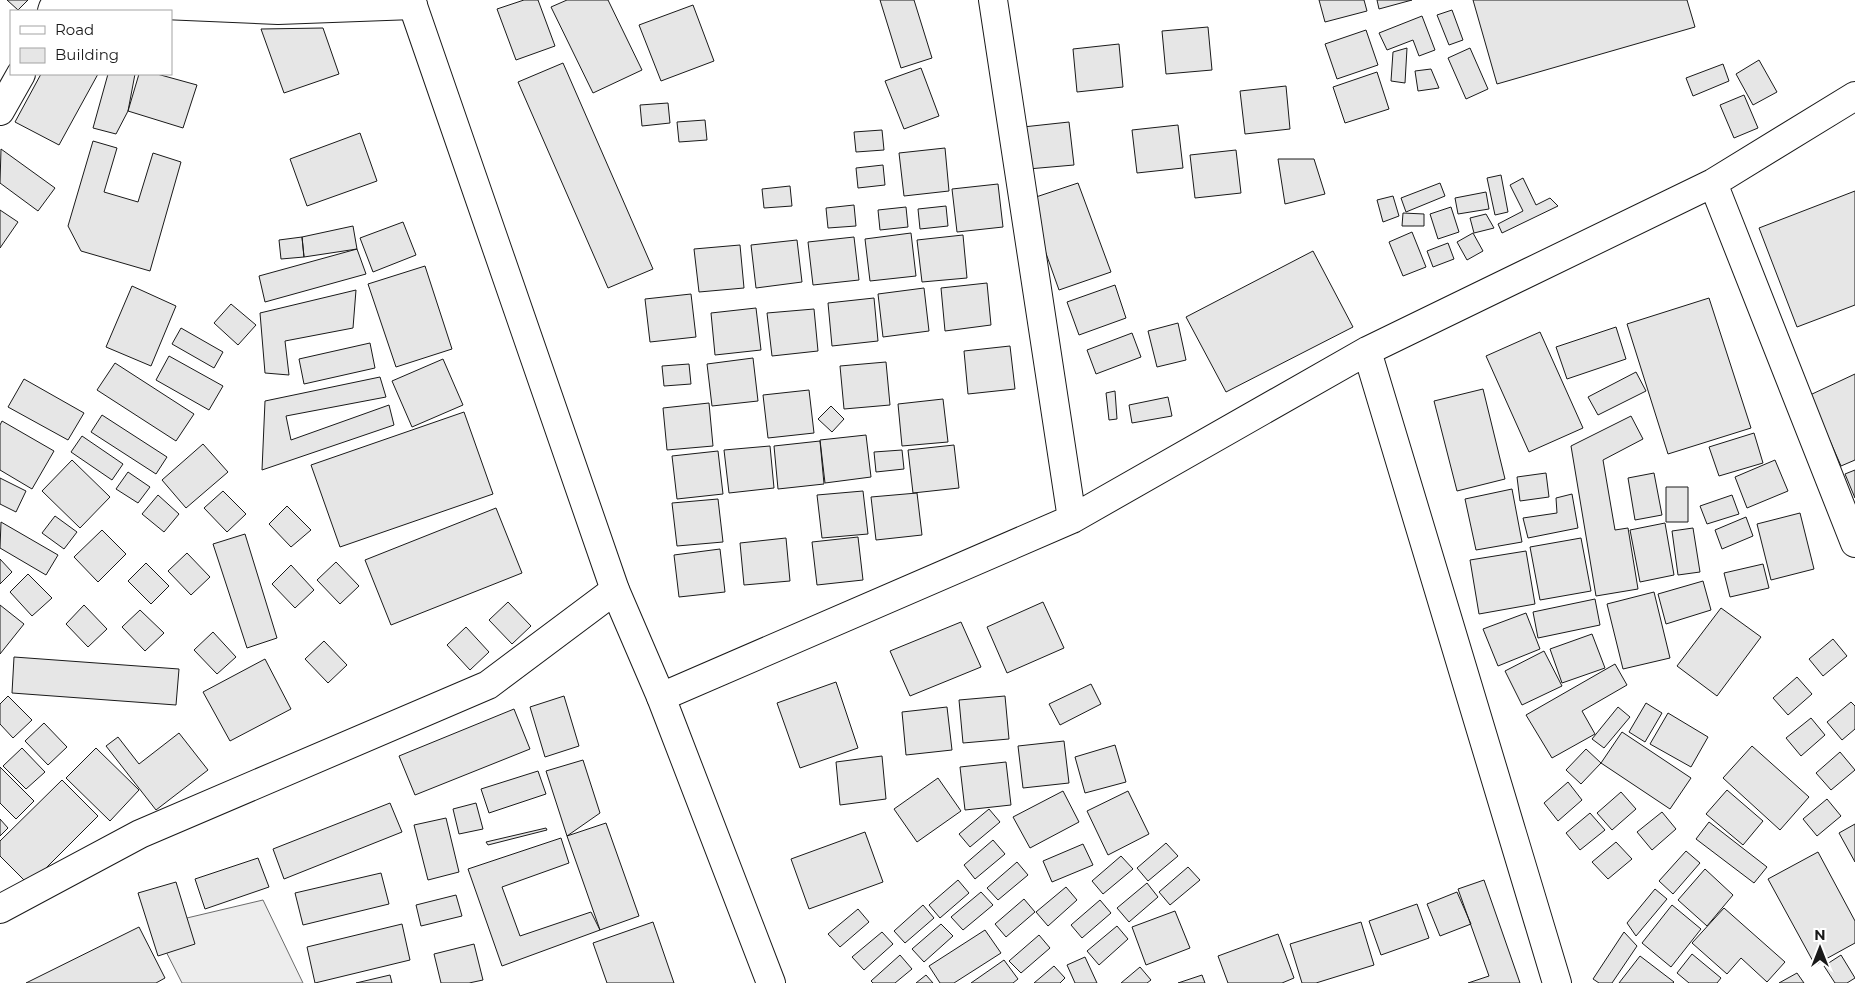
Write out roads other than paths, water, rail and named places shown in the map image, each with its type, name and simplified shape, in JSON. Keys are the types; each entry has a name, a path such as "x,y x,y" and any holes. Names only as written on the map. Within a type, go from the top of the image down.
{"street":[{"path":"993,0 1072,519"},
{"path":"52,10 53,8 70,2 278,10 412,3 615,590 661,697 771,983"},
{"path":"0,111 20,75"},
{"path":"661,697 1072,519 1367,351 1714,183 1855,96"},
{"path":"1714,183 1855,543"},
{"path":"1367,351 1557,983"},
{"path":"0,910 140,834 488,685 615,590"}]}
